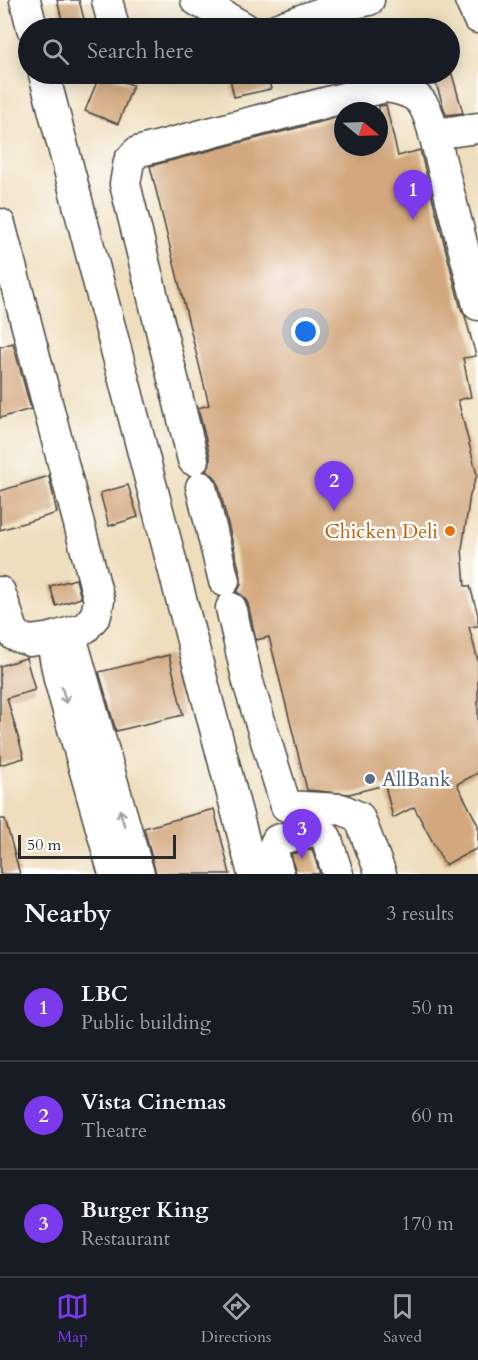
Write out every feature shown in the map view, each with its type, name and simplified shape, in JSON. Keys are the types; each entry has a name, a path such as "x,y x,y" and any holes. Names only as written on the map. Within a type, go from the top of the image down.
{"street":[{"path":"25,0 30,18"},
{"path":"107,0 112,18"},
{"path":"196,0 228,18"},
{"path":"470,0 478,18"},
{"path":"305,18 349,2"},
{"path":"47,84 253,874"},
{"path":"381,874 359,817 341,810 286,806 248,682 125,184 129,162 137,152 385,87 413,93 420,99 434,134 478,304"},
{"path":"434,134 478,128"},
{"path":"0,224 99,600 96,615 85,628 30,641 15,636 0,592"},
{"path":"60,635 59,679 114,874"},
{"path":"60,635 139,874"},
{"path":"279,874 273,845 277,840 316,830 326,837 338,874"}],"building":[{"path":"57,0 79,0 84,18 62,18"},
{"path":"96,84 133,85 118,124 85,111"},
{"path":"231,84 270,84 271,89 234,97"},
{"path":"436,84 455,84 463,113 446,115"},
{"path":"388,114 398,156 420,150 461,309 476,356 463,358 471,397 458,400 477,475 470,495 462,549 465,586 470,586 478,615 478,626 469,627 478,661 478,773 457,784 478,825 478,848 445,865 414,807 393,818 385,785 349,794 307,790 269,637 256,640 248,604 237,592 241,585 241,577 218,483 214,476 206,471 210,464 210,456 198,408 209,405 150,166 334,118 334,156 388,156"},
{"path":"13,343 31,409 0,418 0,347"},
{"path":"49,476 57,513 0,530 0,491"},
{"path":"128,485 138,517 109,526 100,493"},
{"path":"76,579 81,598 56,606 50,586"},
{"path":"169,655 183,715 116,731 99,672"},
{"path":"26,658 35,690 7,698 24,758 0,765 0,666"},
{"path":"214,809 230,874 156,874 144,828"},
{"path":"0,819 5,819 20,874 0,874"},
{"path":"312,849 320,874 296,874 291,854"}],"place":[{"name":"LBC","path":"413,220"},
{"name":"Vista Cinemas","path":"334,511"},
{"name":"Chicken Deli","path":"450,531"},
{"name":"AllBank","path":"370,779"},
{"name":"Burger King","path":"302,859"}]}
